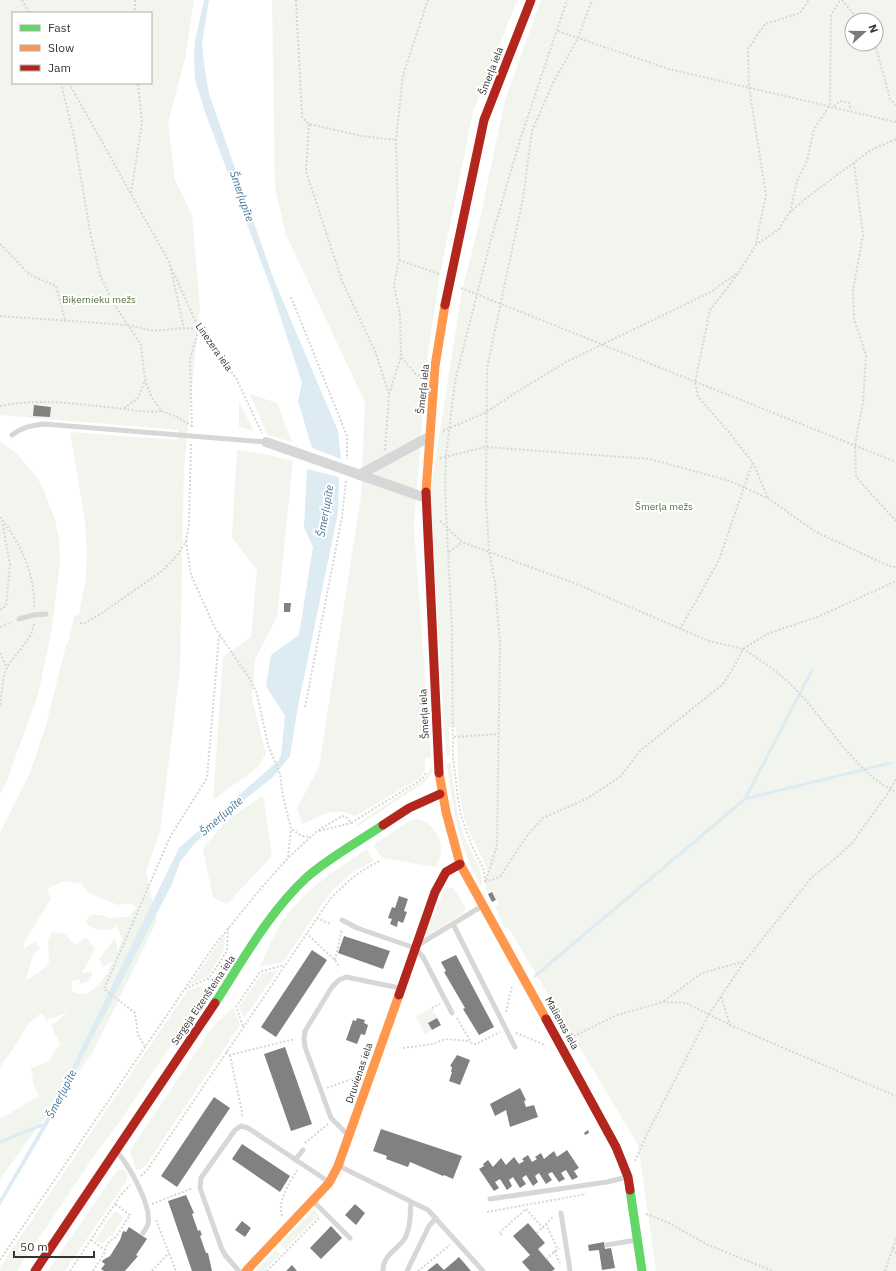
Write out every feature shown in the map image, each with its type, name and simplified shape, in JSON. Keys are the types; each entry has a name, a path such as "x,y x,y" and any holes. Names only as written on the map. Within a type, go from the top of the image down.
{"street":[{"name":"Šmerļa iela","path":"440,794 437,760 426,498 429,437 434,383 449,283 484,120 531,0"},
{"path":"359,475 429,437"},
{"path":"266,442 426,498"},
{"name":"Malienas iela","path":"440,794 448,829 460,864 609,1132 628,1177 635,1215 642,1271"},
{"name":"Sergeja Eizenšteina iela","path":"35,1271 273,916 296,887 317,869 409,808 440,794"},
{"name":"Druvienas iela","path":"246,1271 313,1202 329,1182 338,1166 438,885 446,872 460,864"}],"lane":[{"path":"12,435 18,430 28,426 44,424 266,442"},
{"path":"19,619 34,615 46,614"},
{"path":"415,948 483,905"},
{"path":"342,920 357,928 415,948 424,957 452,1013"},
{"path":"453,924 506,1026 515,1047"},
{"path":"349,1136 331,1118 305,1047 304,1038 306,1031 332,987 339,980 346,978 401,988"},
{"path":"239,1271 220,1247 200,1185 201,1178 235,1130 241,1126 248,1128 329,1182"},
{"path":"115,1150 124,1160 136,1180 148,1213 148,1224 144,1233"},
{"path":"295,1160 303,1150"},
{"path":"338,1166 428,1210 483,1271"},
{"path":"490,1199 607,1182 628,1177"},
{"path":"313,1202 350,1238"},
{"path":"383,1271 383,1264 386,1257 403,1241 408,1230 410,1202"},
{"path":"561,1213 570,1271"},
{"path":"407,1271 429,1226 436,1218"},
{"path":"607,1245 638,1240"}],"path":[{"path":"22,0 28,12"},
{"path":"135,0 135,12"},
{"path":"296,0 300,108 302,117 309,124 362,136 396,140"},
{"path":"384,461 389,394 401,357 400,316 394,285 399,260 396,140 403,75 428,0"},
{"path":"485,882 484,870 472,846 463,821 458,798 453,758 454,737 448,552 444,490 446,456 454,381 477,294 520,140 558,31 567,0"},
{"path":"483,889 497,846 500,643 494,582 489,551 485,414 487,368 499,304 523,198 532,131 553,83 578,38 592,0"},
{"path":"769,499 753,463 728,431 698,397 695,382 710,310 739,272 756,244 766,195 750,86 748,49 765,24 800,13 810,0"},
{"path":"789,213 797,181 807,161 814,129 830,105 831,15 841,0 851,12"},
{"path":"558,31 668,69 750,86 896,122"},
{"path":"877,52 890,99 896,105"},
{"path":"0,316 127,325 154,331 199,328 190,359 192,426 162,411 152,398 145,380 141,345 127,325 112,301 100,276 90,231 74,137 61,84"},
{"name":"Linezera iela","path":"70,84 168,260 199,328 236,378 266,442"},
{"path":"131,193 142,123 138,84"},
{"path":"834,106 840,101 849,103 851,110"},
{"path":"309,124 306,171 342,281 375,351 389,394"},
{"path":"756,244 779,229 789,213 814,192 871,150 896,139"},
{"path":"854,163 862,235 853,290 854,319 866,355 863,402 855,445 856,477 896,521"},
{"path":"0,244 30,275 56,286 65,320"},
{"path":"168,260 184,328"},
{"path":"399,260 439,274 449,283 499,304 896,462"},
{"path":"429,437 485,414 518,391 566,362 711,292 739,272"},
{"path":"291,298 347,436 347,471 342,518 305,707"},
{"path":"401,357 416,374 434,383"},
{"path":"123,409 138,398 145,380"},
{"path":"0,406 20,402 58,402 146,413 162,411"},
{"path":"192,436 189,523 186,541 191,575 219,636 250,679 257,694 274,762 280,774 283,798 291,829 288,858"},
{"path":"434,460 486,447 650,459 730,481 769,499 816,532 889,566 896,567"},
{"path":"680,629 718,560 753,463"},
{"path":"1,518 13,533 29,571 35,594 35,602"},
{"path":"0,610 6,606 10,565 1,518"},
{"path":"447,528 462,542 579,585 709,641 743,649 766,663 800,694 864,770 890,790 896,792"},
{"path":"80,623 85,623 92,620 162,571 177,556 186,541"},
{"path":"448,552 462,542"},
{"path":"485,882 500,877 526,837 543,818 588,798 620,777 641,750 723,684 743,649 767,634 820,616 896,581"},
{"path":"0,627 19,619"},
{"path":"0,705 7,668 25,645 33,628"},
{"path":"145,1047 138,1035 135,1013 123,1006 116,998 104,989 170,837 207,778 219,636"},
{"path":"0,653 7,668"},
{"path":"454,737 498,734"},
{"path":"318,831 324,831 351,823 422,779 428,771"},
{"path":"628,1177 648,1132 709,1014 744,962 807,882 853,842 890,790 896,779"},
{"path":"0,1260 228,928 288,858 318,831 342,816 346,817 351,823"},
{"path":"291,829 302,836 311,837"},
{"path":"70,1271 125,1189 147,1170 330,898 351,877 380,861"},
{"path":"317,918 330,924"},
{"path":"184,990 209,978 227,951 228,928"},
{"path":"334,960 343,928"},
{"path":"306,933 334,960 339,967"},
{"path":"663,1002 702,972 744,962"},
{"path":"243,1026 236,1007 260,972 285,965"},
{"path":"506,1026 512,982"},
{"path":"721,997 730,1024"},
{"path":"560,1043 617,1015 663,1002 686,1003 730,1024 896,1096"},
{"path":"452,1013 458,1019 472,1044 476,1044 506,1026"},
{"path":"506,1026 537,1043 550,1046"},
{"path":"230,1055 295,1039"},
{"path":"403,1048 433,1044 445,1039 470,1041"},
{"path":"226,1052 230,1055 242,1112 241,1126"},
{"path":"321,1090 371,1072"},
{"path":"303,1150 303,1144 329,1123"},
{"path":"283,1216 282,1208 287,1188 301,1163"},
{"path":"151,1204 200,1185"},
{"path":"487,1212 590,1193"},
{"path":"149,1198 153,1210"},
{"path":"93,1271 105,1250 130,1215 114,1204"},
{"path":"525,1205 526,1209 543,1228"},
{"path":"502,1235 499,1233 526,1209"},
{"path":"267,1271 321,1216 323,1211"},
{"path":"537,1233 557,1214 561,1213"},
{"path":"635,1215 648,1214 669,1223 708,1245 773,1271"},
{"path":"154,1216 176,1271"},
{"path":"546,1224 558,1248"},
{"path":"885,1271 896,1239"},
{"path":"91,1240 105,1250"},
{"path":"418,1271 455,1240"},
{"path":"546,1259 558,1248 562,1247"},
{"path":"893,1247 896,1254"},
{"path":"554,1251 563,1267"},
{"path":"152,1271 169,1253"}],"green space":[{"name":"Biķernieku mežs","path":"0,0 194,0 185,59 168,123 175,180 192,215 200,307 184,467 180,670 160,832 146,871 157,921 93,1052 0,1179 0,1119 39,1096 34,1086 31,1068 48,1062 60,1044 51,1026 68,1012 47,1020 41,1013 29,1023 0,1067 0,833 30,773 46,725 74,616 79,614 86,579 87,551 85,521 70,432 177,440 178,430 0,415","holes":["34,405 51,406 50,417 33,416","64,881 81,884 89,893 118,905 130,903 136,908 129,917 109,918 101,915 90,915 85,922 88,925 101,930 109,930 117,926 122,939 118,951 115,938 99,959 103,967 113,961 97,986 92,991 86,993 79,994 72,991 72,981 79,979 81,984 87,982 92,976 92,971 82,973 95,949 86,937 75,945 65,934 52,932 48,940 49,963 41,971 26,980 33,955 40,949 36,941 24,949 23,944 51,899 47,889"]},
{"path":"272,0 517,0 473,112 440,274 426,366 414,527 431,757 425,759 425,770 420,778 355,816 348,813 334,812 322,815 302,824 297,808 319,767 361,496 365,402 286,235 275,187"},
{"name":"Šmerļa mežs","path":"541,0 896,0 896,1271 656,1271 638,1145 508,927 505,929 495,906 499,904 491,890 487,892 486,868 464,818 459,784 456,727 449,727 450,755 446,755 430,495 462,291 478,228 505,100"},
{"path":"250,394 277,403 292,442 267,435"},
{"path":"239,402 254,431 239,427"},
{"path":"0,441 17,454 36,476 44,490 55,520 59,538 60,563 52,628 38,695 6,783 0,794"},
{"path":"237,450 269,455 293,461 277,617 255,659 252,699 266,753 259,766 213,800 223,657 251,637 257,570 232,538"},
{"path":"447,763 451,763 454,790 461,827 482,877 482,884 480,885 462,841 451,795"},
{"path":"430,765 433,771 425,782 358,826 357,824 424,779 430,771"},
{"path":"263,795 272,856 227,904 213,898 203,849 224,823"},
{"path":"419,819 432,827 439,839 441,853 435,867 382,858 373,845 409,821"},
{"path":"367,849 374,861 353,872 330,893 283,962 260,967 277,930 288,913 319,882"},
{"path":"448,887 453,888 466,908 464,912 429,935 424,934 444,891"},
{"path":"223,937 225,937 224,950 208,976 190,985"},
{"path":"278,970 244,1018 239,1007 262,974"},
{"path":"199,986 204,990 204,996 17,1271 0,1271 0,1267 187,991"},
{"path":"233,1008 240,1025 146,1165 137,1171 130,1153 131,1149 214,1025"},
{"path":"432,1008 437,1018 428,1023 432,1030 425,1034 416,1016"},
{"path":"122,1169 127,1172 127,1180 65,1271 48,1271 111,1179 118,1170"},
{"path":"314,1210 319,1215 285,1249 280,1244"},
{"path":"117,1211 123,1218 112,1236 108,1237 103,1244 96,1241 96,1238 114,1212"},
{"path":"276,1250 280,1254 264,1271 255,1271"}],"water":[{"name":"Šmerļupīte","path":"204,0 209,0 202,43 209,94 274,280 338,431 341,459 312,448 298,401 302,383 272,291 204,109 195,79 195,41"},
{"name":"Šmerļupīte","path":"307,469 339,477 338,513 298,706 290,756 273,777 233,809 194,844 180,862 172,884 47,1126 0,1206 0,1199 40,1130 64,1084 179,848 279,760 281,755 285,716 266,686 271,655 299,635 313,547 304,527"}],"building":[{"path":"34,405 51,407 50,417 33,416"},
{"path":"284,603 291,603 290,612 284,612"},
{"path":"492,892 496,900 492,902 488,894"},
{"path":"399,896 408,899 404,911 407,912 403,923 398,921 397,927 390,924 392,919 388,918 392,907 395,908"},
{"path":"344,936 390,951 383,969 338,953"},
{"path":"312,950 327,960 276,1037 261,1027"},
{"path":"456,955 494,1027 479,1035 463,1009 465,1008 444,972 446,971 441,962"},
{"path":"357,1018 365,1020 364,1023 368,1025 365,1035 361,1034 357,1044 346,1040 353,1020 356,1021"},
{"path":"437,1018 441,1025 432,1030 428,1023"},
{"path":"285,1047 312,1124 291,1131 264,1054"},
{"path":"457,1055 470,1060 460,1085 449,1081 452,1072 452,1067 450,1066"},
{"path":"520,1088 526,1100 524,1101 526,1107 534,1105 538,1117 510,1127 506,1110 495,1116 490,1104"},
{"path":"214,1097 230,1108 177,1187 161,1176"},
{"path":"381,1129 462,1156 453,1179 410,1162 408,1167 386,1159 387,1156 373,1151"},
{"path":"588,1130 589,1133 585,1135 584,1133"},
{"path":"242,1144 290,1176 280,1192 232,1159"},
{"path":"567,1150 579,1168 574,1171 578,1177 572,1180 566,1170 561,1173 565,1179 559,1182 552,1172 548,1174 552,1180 546,1184 539,1173 535,1176 538,1182 533,1186 526,1175 522,1178 526,1184 520,1188 513,1177 509,1180 512,1186 507,1190 500,1179 495,1182 499,1188 494,1191 479,1169 484,1166 483,1164 488,1160 493,1167 501,1158 506,1165 514,1157 519,1164 524,1161 522,1159 528,1155 532,1162 537,1159 535,1157 541,1153 544,1159 554,1151 557,1157"},
{"path":"186,1195 194,1213 192,1214 198,1231 200,1230 202,1235 200,1236 206,1253 208,1253 212,1271 192,1271 168,1201"},
{"path":"355,1204 365,1213 356,1225 345,1215"},
{"path":"242,1221 251,1228 245,1237 235,1230"},
{"path":"528,1223 545,1243 538,1249 555,1269 552,1271 530,1271 522,1262 530,1255 513,1236"},
{"path":"331,1226 342,1238 321,1259 310,1248"},
{"path":"129,1227 147,1239 136,1255 138,1256 125,1271 104,1271 101,1269 105,1264 102,1262 103,1260 110,1256 120,1240 123,1231 126,1232"},
{"path":"604,1242 605,1249 611,1248 615,1268 602,1270 599,1250 589,1251 588,1245"},
{"path":"459,1257 471,1271 427,1271 437,1263 444,1270"},
{"path":"292,1265 297,1271 286,1271"}],"waterway":[{"path":"745,799 812,670"},
{"path":"535,976 745,799 890,763"},
{"path":"0,1142 42,1125"}],"traffic: fast":[{"path":"215,1003 257,937 293,891 307,877 325,863 383,825"},
{"path":"630,1190 642,1271"}],"traffic: slow":[{"path":"426,492 435,366 445,305"},
{"path":"439,773 446,812 460,864 546,1019"},
{"path":"246,1271 329,1183 338,1166 399,995"}],"traffic: jam":[{"path":"445,305 484,120 531,0"},
{"path":"426,492 439,773"},
{"path":"383,825 409,808 440,794"},
{"path":"399,995 435,892 446,872 460,864"},
{"path":"35,1271 215,1003"},
{"path":"546,1019 616,1147 628,1177 630,1190"}]}
